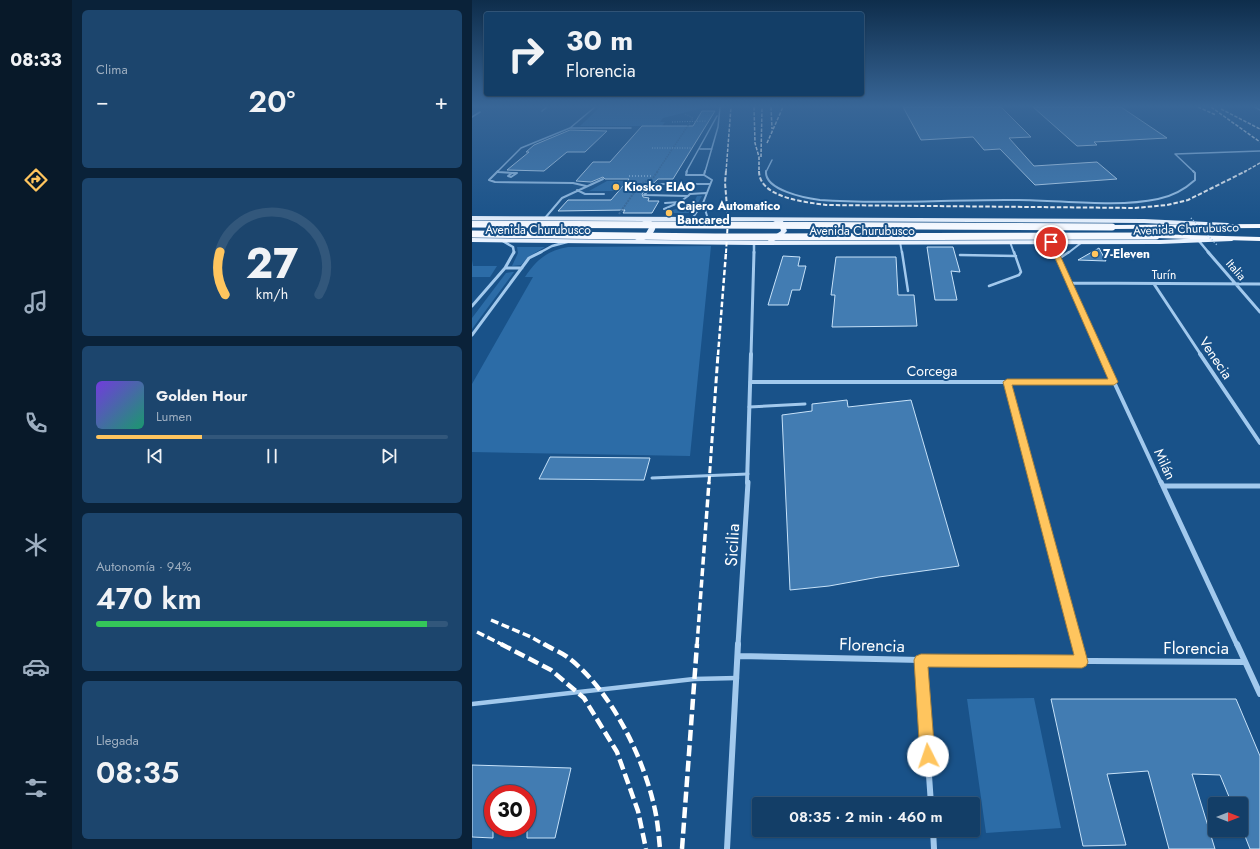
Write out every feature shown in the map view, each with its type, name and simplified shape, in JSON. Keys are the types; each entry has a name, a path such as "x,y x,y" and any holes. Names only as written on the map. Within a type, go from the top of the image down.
{"highway":[{"name":"Avenida Churubusco","path":"472,224 1112,227 1260,226"},
{"name":"Avenida Churubusco","path":"472,234 746,237 1156,236 1260,238"}],"main road":[{"name":"Avenida Churubusco","path":"472,218 769,218 1144,221 1238,226"},
{"path":"630,242 647,236 652,230 653,225 643,218"},
{"path":"764,243 780,235 784,231 782,223 769,218"},
{"path":"684,242 682,239 682,231 692,219"},
{"name":"Avenida Churubusco","path":"472,240 754,243 1160,242 1252,238"}],"street":[{"path":"472,306 505,268 514,252 513,247 500,240"},
{"path":"472,335 529,258 552,246 571,241"},
{"name":"Italia","path":"1199,241 1260,312"},
{"name":"Milán","path":"1051,242 1057,260 1260,694"},
{"name":"Sicilia","path":"728,849 748,474 754,243"},
{"path":"505,268 522,268"},
{"name":"Turín","path":"1068,283 1260,284"},
{"name":"Venecia","path":"1154,284 1260,443"},
{"name":"Corcega","path":"750,382 1114,382"},
{"path":"1007,382 1082,662"},
{"path":"1163,486 1260,486"},
{"name":"Florencia","path":"738,656 1082,662 1245,662"},
{"path":"921,660 931,797"},
{"path":"933,837 934,849"}],"lane":[{"path":"524,147 489,180 573,183 586,186"},
{"path":"692,219 703,203 712,180 704,175 685,175 700,149 712,149 704,175"},
{"path":"772,160 766,170 766,176 770,182 782,190 811,199 861,201 1008,200 1133,202 1162,198 1176,194 1189,187 1195,180 1195,173 1175,154 1260,151"},
{"path":"498,172 513,172"},
{"path":"545,218 562,198 603,179"},
{"path":"688,196 644,196 653,185 710,184"},
{"path":"577,190 585,194 604,194"},
{"path":"664,209 680,202 690,194 706,194"},
{"path":"665,203 680,202"},
{"path":"703,203 708,219"},
{"path":"900,242 908,291"},
{"path":"989,286 1019,275 1022,272 1010,242"},
{"path":"1057,260 1083,242"},
{"path":"960,255 1016,256"},
{"path":"749,407 805,404"},
{"path":"652,478 748,474"},
{"path":"472,704 579,694 694,679 737,678"}],"path":[{"path":"652,148 692,148"},
{"path":"1191,218 1218,246"}],"shaded area":[{"path":"607,181 643,181 631,191 589,191"},
{"path":"697,196 702,196 692,213 665,213 694,202"},
{"path":"711,246 690,456 472,452 472,384 533,277 525,277 538,261 554,251 568,247"},
{"path":"517,247 545,247 528,257 521,265 512,266 518,253"},
{"path":"472,260 473,266 497,266 490,277 472,277"},
{"path":"514,272 472,329 472,318 506,273"},
{"path":"1034,698 1061,828 986,833 967,699"}],"building":[{"path":"532,147 591,147 585,152 567,152 544,171 507,170 529,152 526,152"},
{"path":"624,147 693,147 673,179 658,179 642,194 643,197 649,198 648,201 659,201 652,213 623,213 625,210 558,211 568,200 611,200 629,179 605,179 603,177 591,182 576,181 593,162 610,162"},
{"path":"981,147 1017,147 1034,166 1097,162 1117,179 1035,185 1000,149 984,150"},
{"path":"927,247 953,247 960,272 951,271 957,300 935,300"},
{"name":"7-Eleven","path":"1099,248 1106,261 1078,260"},
{"path":"783,256 800,257 798,266 806,266 800,290 792,290 788,305 768,305"},
{"path":"836,257 896,257 898,295 914,295 917,326 832,327 835,295 831,295"},
{"path":"847,400 848,407 911,400 959,566 879,577 829,586 790,590 782,415 812,411 812,404"},
{"path":"550,457 650,458 644,480 539,479"},
{"path":"1051,699 1236,699 1260,756 1260,849 1250,849 1245,837 1248,837 1248,797 1229,797 1220,775 1192,774 1208,826 1208,837 1211,837 1215,849 1169,849 1148,771 1107,774 1126,845 1083,846"},
{"path":"472,765 571,768 555,838 527,838 536,837 536,785 484,785 484,837 493,838 472,837"}],"tunnel":[{"path":"657,172 674,147"},
{"path":"619,214 640,184 653,178 658,171"}],"railway":[{"path":"726,172 728,147"},
{"path":"756,147 759,157 759,171"},
{"path":"761,147 761,157"},
{"path":"1244,172 1260,163"},
{"path":"726,171 725,183 728,219 726,253"},
{"path":"759,171 761,180 775,193 796,200 826,205 1135,208 1167,205 1188,200 1244,172"},
{"path":"718,355 726,252"},
{"path":"709,483 718,354"},
{"path":"697,645 709,482"},
{"path":"491,620 531,637 545,645"},
{"path":"477,632 501,644"},
{"path":"501,644 551,670 584,698 617,752 638,811 646,849"},
{"path":"544,644 567,657 586,673 600,690 625,730 636,751 651,794 657,819 660,849"},
{"path":"682,849 697,644"}],"place":[{"name":"Kiosko EIAO","path":"616,187"},
{"name":"Cajero Automatico Bancared","path":"669,213"},
{"name":"7-Eleven","path":"1095,254"}],"route":[{"path":"928,756 921,660 1082,662 1007,382 1114,382 1057,260 1051,242"}]}
